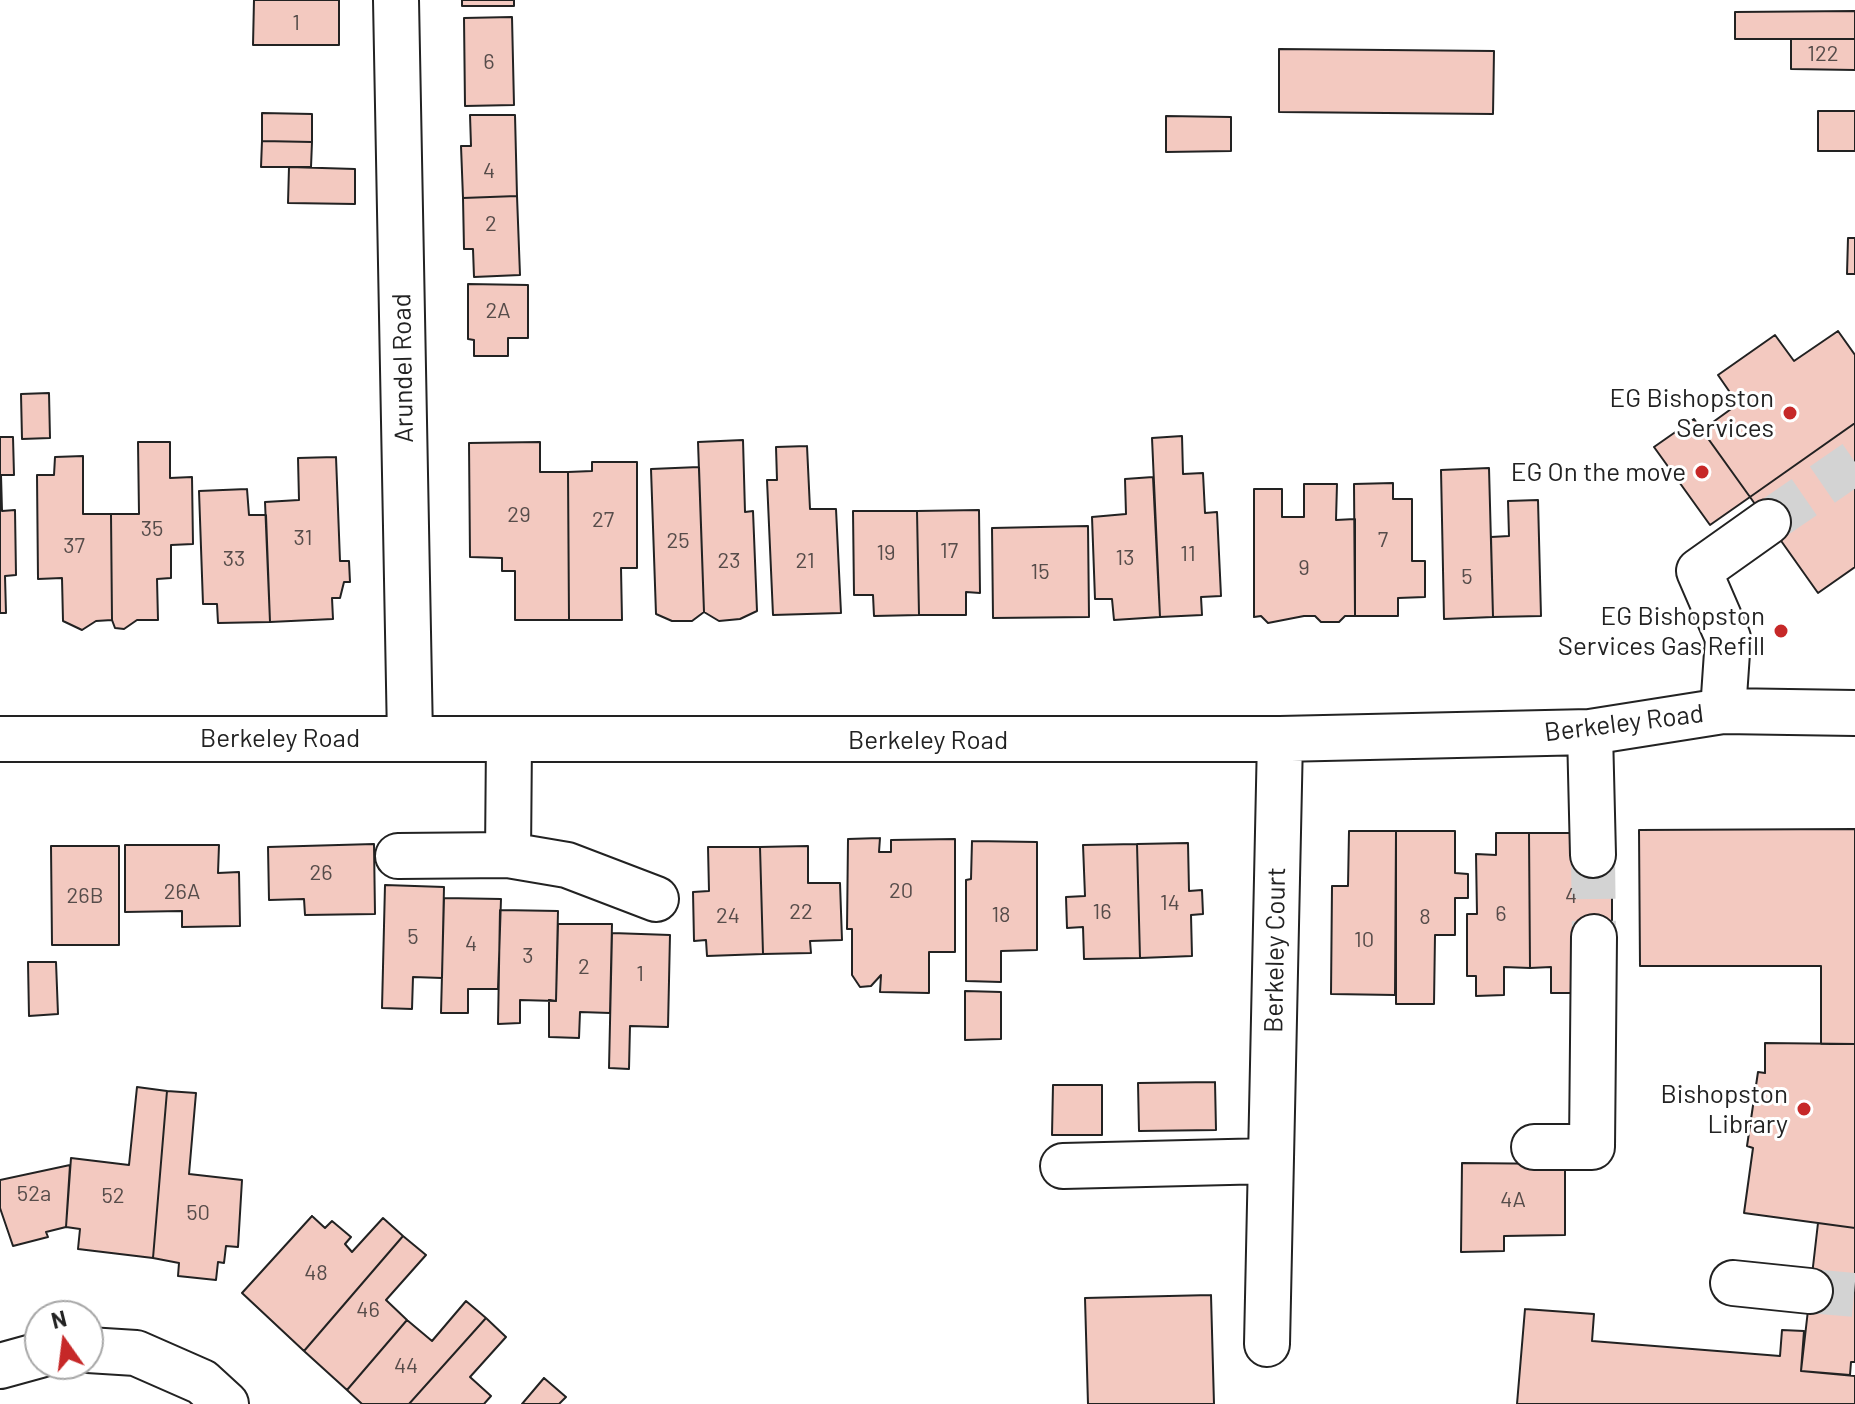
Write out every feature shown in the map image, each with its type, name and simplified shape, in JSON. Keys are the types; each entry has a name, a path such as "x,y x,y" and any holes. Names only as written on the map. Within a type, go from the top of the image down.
{"street":[{"name":"Arundel Road","path":"396,0 410,737"},
{"path":"1723,711 1728,638 1699,571 1768,522"},
{"name":"Berkeley Road","path":"0,739 1280,739 1590,732 1723,711 1855,713"},
{"path":"1590,732 1593,855"},
{"name":"Berkeley Court","path":"1267,1344 1280,739"},
{"path":"508,855 509,740"},
{"path":"398,856 508,855 567,865 656,899"},
{"path":"1534,1147 1592,1147 1594,937"},
{"path":"1063,1166 1270,1161"},
{"path":"1733,1283 1810,1291"},
{"path":"104,1351 136,1353 202,1382 226,1404"},
{"path":"0,1366 24,1359"}],"building":[{"path":"254,0 339,0 339,45 253,45"},
{"path":"462,0 514,0 514,6 462,6"},
{"path":"1855,11 1855,39 1735,39 1735,12"},
{"path":"512,17 514,105 465,106 464,18"},
{"path":"1791,39 1855,39 1855,70 1791,69"},
{"path":"1279,49 1494,51 1493,114 1279,112"},
{"path":"1818,111 1855,111 1855,151 1818,151"},
{"path":"262,113 312,114 312,142 262,141"},
{"path":"470,115 515,115 517,196 463,198 461,146 471,146"},
{"path":"1166,116 1231,117 1231,151 1166,152"},
{"path":"262,141 312,142 311,167 261,167"},
{"path":"289,167 355,169 355,204 288,203"},
{"path":"517,196 520,275 474,277 473,249 464,249 463,198"},
{"path":"1848,238 1855,238 1855,274 1847,274"},
{"path":"468,284 528,285 528,338 508,338 508,356 474,356 474,340 468,339"},
{"name":"EG Bishopston Services","path":"1838,331 1855,355 1855,423 1750,497 1702,430 1738,404 1718,375 1775,335 1794,361"},
{"path":"49,393 50,438 22,439 21,394"},
{"name":"EG On the move","path":"1694,419 1750,497 1710,525 1654,447"},
{"name":"EG Bishopston Services","path":"1855,423 1855,567 1818,593 1750,497"},
{"path":"1182,436 1183,474 1203,473 1205,513 1217,512 1221,596 1201,597 1202,615 1160,617 1152,438"},
{"path":"0,437 13,437 14,475 1,475 2,511 15,510 16,575 5,576 6,613 0,613"},
{"path":"743,440 745,512 753,511 757,611 740,619 719,621 704,612 698,442"},
{"path":"138,442 170,442 170,478 192,477 193,544 171,545 171,578 157,579 158,620 137,620 124,629 115,628 112,620 111,514 139,514"},
{"path":"540,442 540,472 568,472 569,620 515,620 515,571 502,571 502,558 470,557 469,443"},
{"path":"807,446 810,509 836,509 841,613 773,615 767,480 777,480 776,447"},
{"path":"83,456 83,514 111,514 112,620 96,621 82,630 63,621 62,578 38,579 37,475 54,475 55,457"},
{"path":"336,457 340,561 349,561 350,582 344,582 340,598 332,598 333,619 270,622 265,502 299,500 298,458"},
{"path":"592,462 637,462 637,568 621,568 622,620 569,620 568,472 592,471"},
{"path":"699,467 704,612 692,621 672,621 656,614 651,469"},
{"path":"1489,468 1493,617 1444,619 1441,470"},
{"path":"1153,477 1160,617 1114,620 1112,599 1095,599 1092,517 1126,514 1125,479"},
{"path":"1393,483 1393,499 1412,499 1412,561 1425,561 1425,597 1398,598 1398,616 1355,616 1354,484"},
{"path":"1304,484 1337,484 1336,520 1355,519 1355,616 1345,616 1339,622 1321,622 1315,616 1304,616 1268,623 1261,616 1254,617 1254,489 1282,489 1282,517 1304,517"},
{"path":"247,489 249,515 266,515 270,622 218,623 217,604 203,604 199,491"},
{"path":"1538,500 1541,616 1493,617 1491,537 1509,536 1508,501"},
{"path":"979,510 980,593 966,592 966,615 919,615 917,511"},
{"path":"853,511 917,511 919,615 874,616 873,595 854,595"},
{"path":"1088,526 1089,617 993,618 992,528"},
{"path":"1855,829 1855,1044 1821,1044 1821,966 1640,966 1639,830"},
{"path":"1349,831 1396,831 1395,995 1331,994 1332,886 1348,886"},
{"path":"1396,831 1455,831 1455,873 1468,874 1468,898 1455,898 1455,935 1435,935 1434,1004 1396,1004"},
{"path":"1496,833 1529,833 1530,968 1504,967 1504,995 1476,996 1476,976 1467,976 1467,914 1477,914 1476,854 1496,855"},
{"path":"1529,833 1570,833 1570,855 1612,855 1612,937 1584,993 1551,993 1551,967 1530,968"},
{"path":"880,838 879,852 891,852 891,840 955,839 955,952 929,952 929,993 880,992 881,975 871,986 860,987 852,975 852,929 847,929 848,839"},
{"path":"972,841 1037,842 1037,950 1001,951 1001,982 966,981 966,880 971,879"},
{"path":"1188,843 1189,891 1202,890 1203,914 1191,915 1192,956 1140,958 1137,844"},
{"path":"374,844 375,914 305,915 304,899 269,900 268,847"},
{"path":"1137,844 1140,958 1084,959 1083,927 1067,928 1066,897 1085,896 1083,845"},
{"path":"125,845 219,845 218,873 239,872 240,926 182,927 182,911 125,912"},
{"path":"51,846 119,846 119,945 52,945"},
{"path":"808,846 808,883 840,883 842,940 810,941 811,953 763,954 760,847"},
{"path":"708,847 760,847 763,954 707,956 706,940 694,941 693,892 709,891"},
{"path":"385,885 444,887 442,978 413,977 412,1009 382,1008"},
{"path":"444,898 501,899 498,989 468,989 468,1013 441,1013"},
{"path":"500,910 558,911 556,1001 520,1000 520,1023 498,1024"},
{"path":"558,924 612,924 610,1013 580,1012 579,1038 549,1037 549,1000 556,1001"},
{"path":"612,933 670,935 668,1027 630,1026 629,1069 609,1068"},
{"path":"28,962 56,962 58,1014 29,1016"},
{"path":"965,991 1001,992 1001,1039 965,1040"},
{"name":"Bishopston Library","path":"1765,1043 1855,1044 1855,1228 1744,1213 1753,1148 1747,1146 1758,1072 1765,1073"},
{"path":"1215,1082 1216,1130 1139,1131 1138,1083"},
{"path":"1053,1085 1102,1085 1102,1135 1052,1135"},
{"path":"137,1087 167,1091 153,1258 78,1249 80,1229 66,1227 71,1158 129,1165"},
{"path":"167,1091 196,1093 189,1174 242,1180 238,1247 226,1246 224,1263 218,1262 216,1280 178,1276 179,1263 153,1258"},
{"path":"1462,1163 1565,1164 1565,1235 1504,1236 1504,1251 1461,1252"},
{"path":"70,1165 66,1227 46,1232 48,1237 13,1246 0,1208 0,1180"},
{"path":"312,1216 325,1228 332,1221 351,1237 345,1244 352,1252 383,1218 403,1236 304,1351 242,1293"},
{"path":"1818,1223 1855,1228 1855,1362 1851,1362 1850,1375 1801,1371"},
{"path":"403,1236 426,1255 386,1300 407,1320 347,1390 304,1351"},
{"path":"1211,1295 1214,1404 1088,1404 1085,1298"},
{"path":"466,1301 486,1318 409,1404 362,1404 347,1390 407,1320 432,1341"},
{"path":"1525,1309 1594,1314 1592,1341 1780,1356 1782,1330 1804,1331 1801,1371 1855,1376 1855,1404 1517,1404"},
{"path":"486,1318 506,1337 470,1377 491,1396 484,1404 409,1404"},
{"path":"544,1378 566,1397 559,1404 522,1404"}],"tunnel":[{"path":"1768,522 1855,462"},
{"path":"1593,855 1594,937"},
{"path":"1810,1291 1855,1295"}],"place":[{"name":"EG Bishopston Services","path":"1790,413"},
{"name":"EG On the move","path":"1702,472"},
{"name":"EG Bishopston Services Gas Refill","path":"1781,631"},
{"name":"Bishopston Library","path":"1804,1109"}]}
